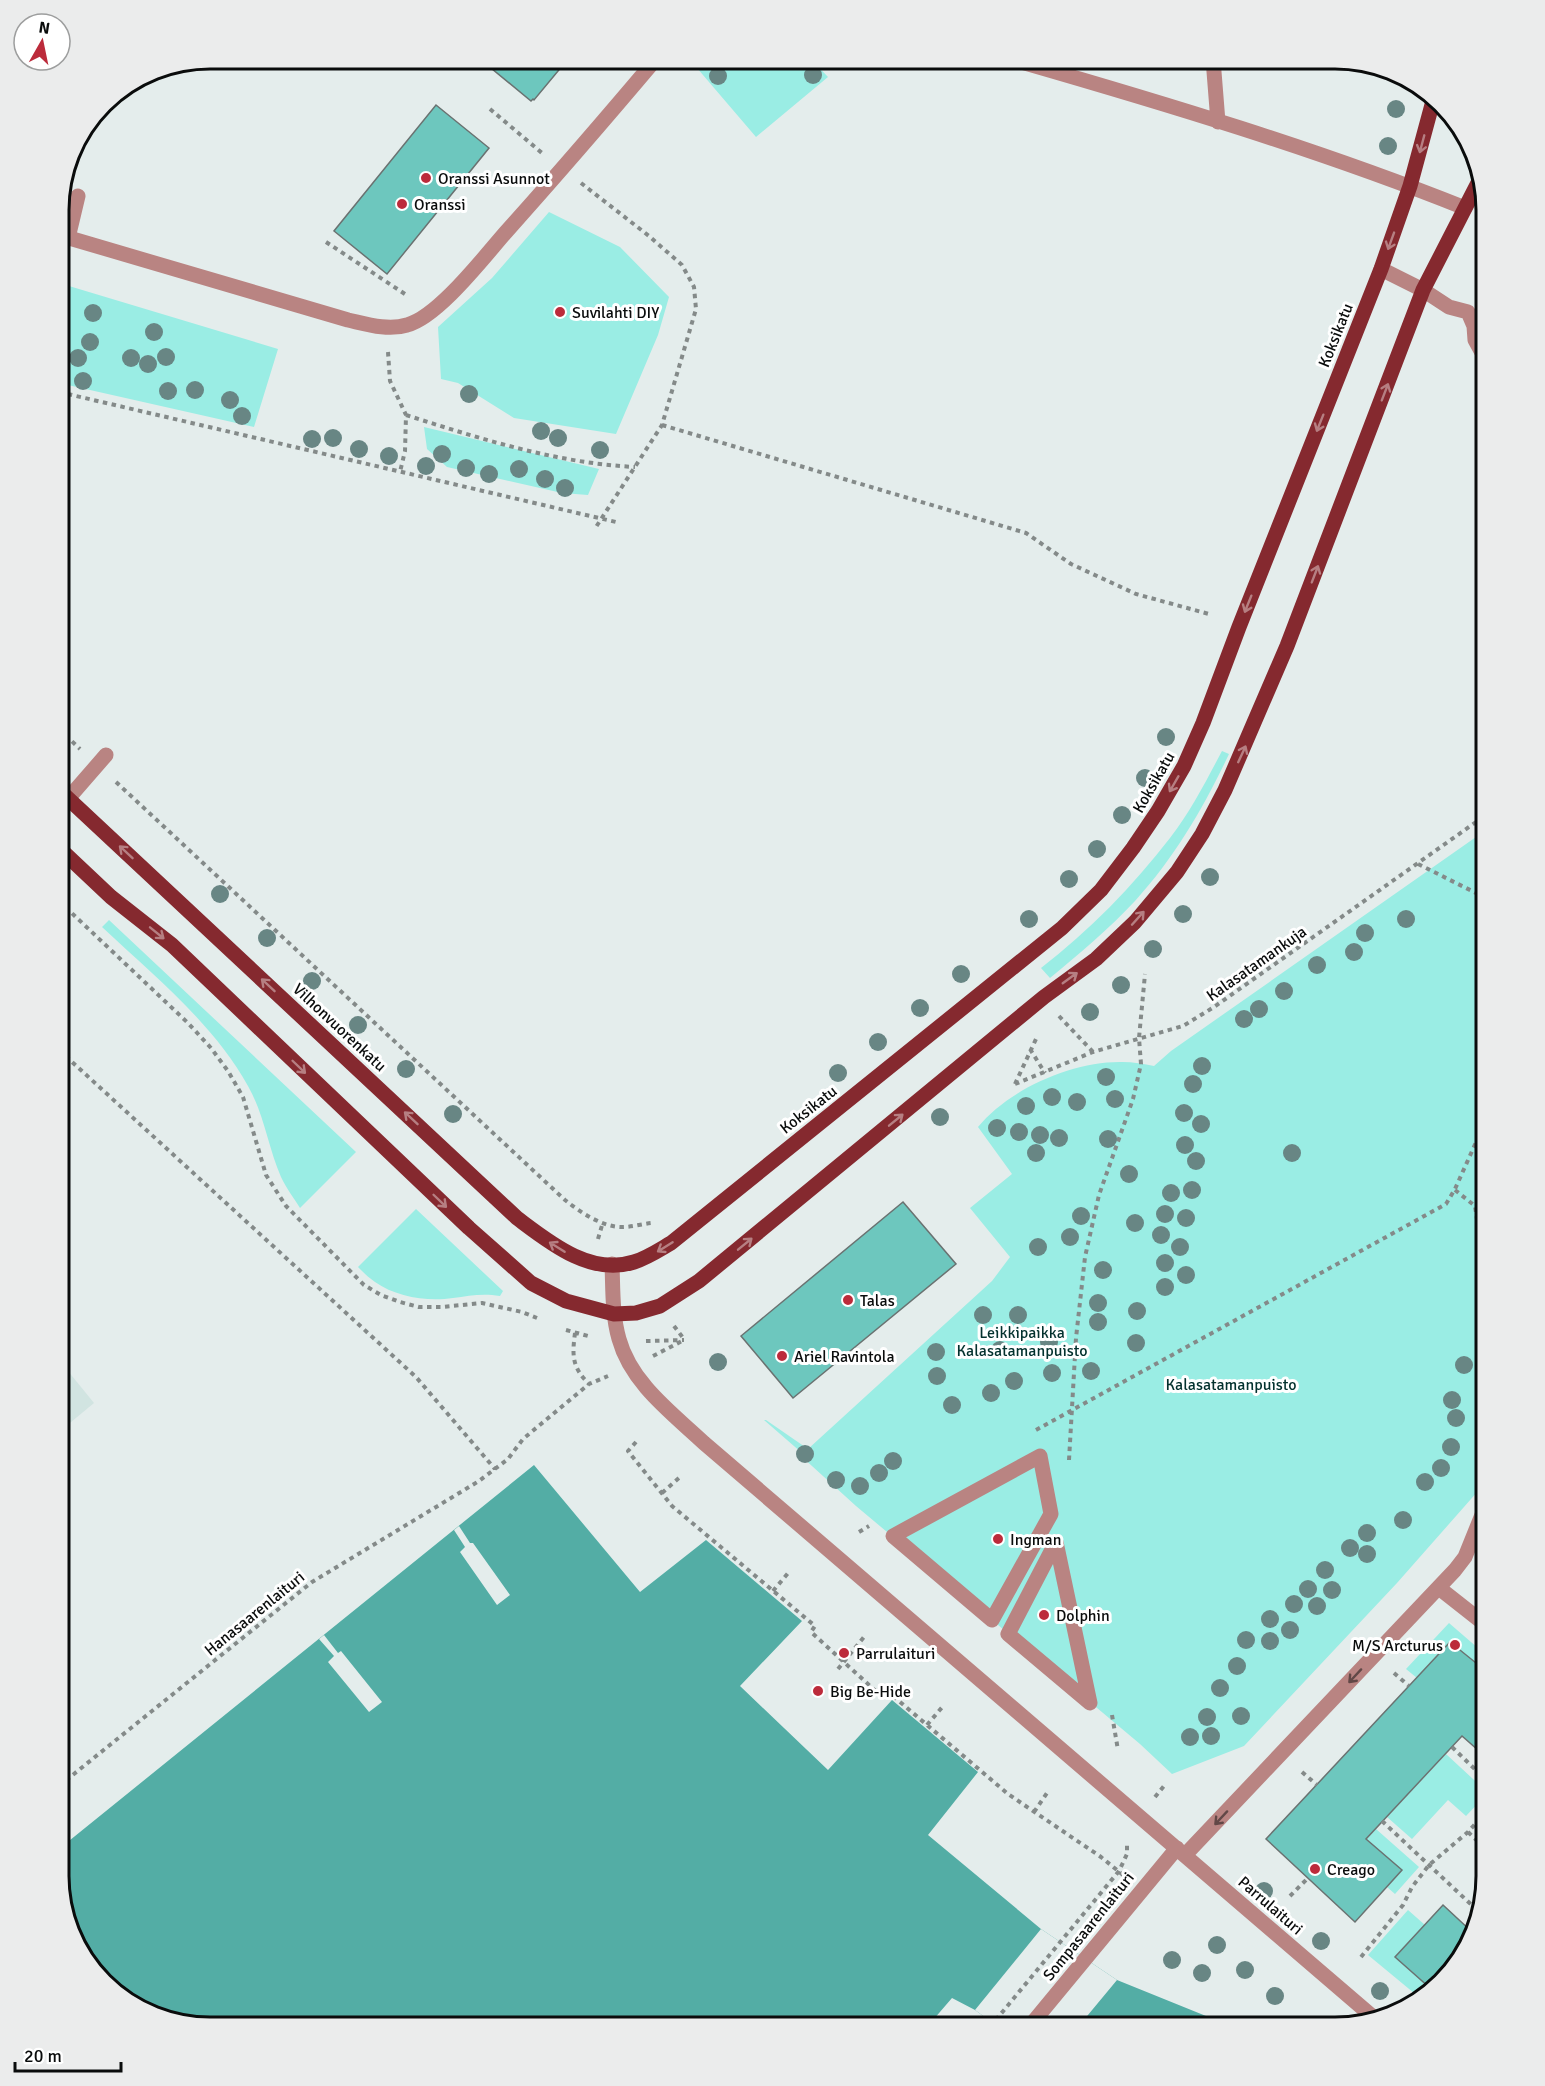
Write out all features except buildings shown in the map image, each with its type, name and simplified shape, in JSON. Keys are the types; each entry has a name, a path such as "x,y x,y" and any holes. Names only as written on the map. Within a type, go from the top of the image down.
{"main road":[{"name":"Koksikatu","path":"612,1264 635,1262 671,1243 1062,928 1101,890 1126,857 1158,811 1179,775 1203,723 1381,269 1410,186 1431,107"},
{"path":"69,857 111,897 172,945 469,1228 531,1283 567,1301 614,1314 636,1313 660,1306 699,1281 1044,997 1096,959 1135,922 1177,872 1202,834 1225,790 1287,646 1427,284 1475,189"},
{"name":"Vilhonvuorenkatu","path":"69,805 517,1218 565,1251 582,1259 612,1264"}],"street":[{"path":"69,239 348,320 386,327 407,325 432,311 452,292 647,69"},
{"path":"1044,69 1373,172 1465,208"},
{"path":"1214,69 1218,122"},
{"path":"69,221 78,196"},
{"path":"1381,269 1427,284 1449,307 1468,312 1474,326 1476,342"},
{"path":"69,792 102,760"},
{"name":"Parrulaituri","path":"612,1264 614,1314 619,1340 631,1366 654,1396 712,1450 1368,2013"},
{"path":"1040,1456 1052,1514 992,1620 893,1536 1040,1456"},
{"name":"Sompasaarenlaituri","path":"1037,2017 1141,1890 1439,1588 1465,1557 1476,1530"},
{"path":"1056,1542 1088,1691 1090,1703 1008,1634 1056,1542"},
{"path":"1439,1588 1476,1617"}],"path":[{"path":"490,109 562,169 649,236 682,265 694,286 696,309 662,425 596,527"},
{"path":"326,242 432,311"},
{"path":"386,327 390,381 406,415 405,451 400,472"},
{"path":"69,394 616,522"},
{"path":"406,415 490,442 596,465 636,467"},
{"path":"662,425 1026,533 1071,564 1136,594 1209,614"},
{"path":"69,736 102,760 540,1178 578,1210 603,1222"},
{"name":"Kalasatamankuja","path":"1015,1084 1093,1052 1183,1026 1214,1007 1476,822"},
{"path":"1417,864 1476,893"},
{"path":"69,910 188,1023 211,1048 243,1097 266,1175 286,1206 364,1285 381,1295 419,1307 482,1304 522,1312 542,1320"},
{"path":"1070,1410 1085,1257 1099,1195 1133,1100 1141,1064 1140,1038 1145,974"},
{"path":"1058,1015 1093,1052"},
{"path":"69,1059 416,1377 495,1469"},
{"path":"1029,1433 1446,1204 1476,1142"},
{"path":"1455,1189 1475,1206 1476,1213"},
{"name":"Hanasaarenlaituri","path":"69,1777 312,1582 479,1480 508,1459 523,1439 589,1384 574,1364 572,1350 574,1334"},
{"path":"636,1442 628,1451 672,1506 815,1626 810,1632 880,1695 886,1690 1008,1794 1101,1857 1141,1890"},
{"path":"662,1493 679,1478"},
{"path":"859,1532 876,1522"},
{"path":"773,1591 789,1572"},
{"path":"838,1669 864,1636"},
{"path":"1393,1672 1409,1686"},
{"path":"927,1725 944,1705"},
{"path":"1452,1747 1476,1770"},
{"path":"1302,1772 1317,1785"},
{"path":"1034,1812 1047,1793"},
{"path":"1382,1821 1473,1906"},
{"path":"1361,1957 1403,1905 1412,1887 1429,1865 1476,1823"},
{"path":"1468,1832 1476,1840"},
{"path":"998,2017 1119,1871 1127,1854 1127,1842"},
{"path":"1290,1896 1308,1878"}],"shaded area":[{"path":"69,1372 94,1403 69,1424"},
{"path":"534,1465 640,1592 706,1540 802,1621 740,1686 828,1770 892,1700 978,1772 928,1835 1041,1929 1117,1980 1206,2016 984,2017 952,1998 936,2017 191,2016 164,2010 132,1993 104,1969 88,1947 74,1913 70,1895 69,1841"}],"green space":[{"path":"698,69 820,69 828,77 756,137"},
{"name":"Suvilahti DIY","path":"549,212 620,247 669,297 658,335 616,434 514,418 458,383 441,379 438,327 492,278"},
{"path":"69,286 278,349 254,427 69,385"},
{"path":"424,427 599,469 588,495 562,493 447,467 427,449"},
{"path":"1222,751 1229,754 1219,774 1188,831 1163,867 1115,921 1050,978 1041,968 1093,923 1156,856 1185,817"},
{"name":"Kalasatamanpuisto","path":"1476,837 1476,1493 1397,1583 1244,1746 1172,1774 1140,1744 856,1506 801,1456 802,1453 764,1420 808,1449 992,1281 1010,1257 970,1208 1012,1174 978,1127 991,1113 1024,1089 1063,1072 1103,1063 1126,1062 1154,1066 1171,1051"},
{"path":"109,920 356,1152 300,1208 281,1177 258,1108 234,1063 218,1041 181,1001 102,927"},
{"path":"416,1209 503,1291 500,1296 481,1295 433,1299 402,1295 383,1287 358,1267"},
{"path":"1449,1623 1476,1646 1476,1663 1450,1642 1417,1678 1406,1669"},
{"path":"1446,1754 1476,1782 1476,1806 1466,1816 1448,1800 1412,1839 1387,1817"},
{"path":"1376,1829 1419,1867 1395,1894 1387,1887 1401,1870 1366,1839"},
{"path":"1408,1910 1425,1925 1396,1957 1425,1984 1414,1993 1368,1955"}],"pier":[{"path":"459,1526 510,1595 497,1605 460,1552 465,1547 454,1530"},
{"path":"324,1635 338,1653 341,1651 382,1702 369,1712 328,1662 334,1656 319,1639"},
{"path":"1041,1929 1117,1980 1086,2017 984,2017 975,2010"}],"place":[{"name":"Oranssi Asunnot","path":"426,178"},
{"name":"Oranssi","path":"402,204"},
{"name":"Suvilahti DIY","path":"560,312"},
{"name":"Talas","path":"848,1300"},
{"name":"Ariel Ravintola","path":"782,1356"},
{"name":"Ingman","path":"998,1539"},
{"name":"Dolphin","path":"1044,1615"},
{"name":"M/S Arcturus","path":"1455,1645"},
{"name":"Parrulaituri","path":"844,1653"},
{"name":"Big Be-Hide","path":"818,1691"},
{"name":"Creago","path":"1315,1869"}],"park label":[{"name":"Leikkipaikka Kalasatamanpuisto","path":"1022,1341"}]}
